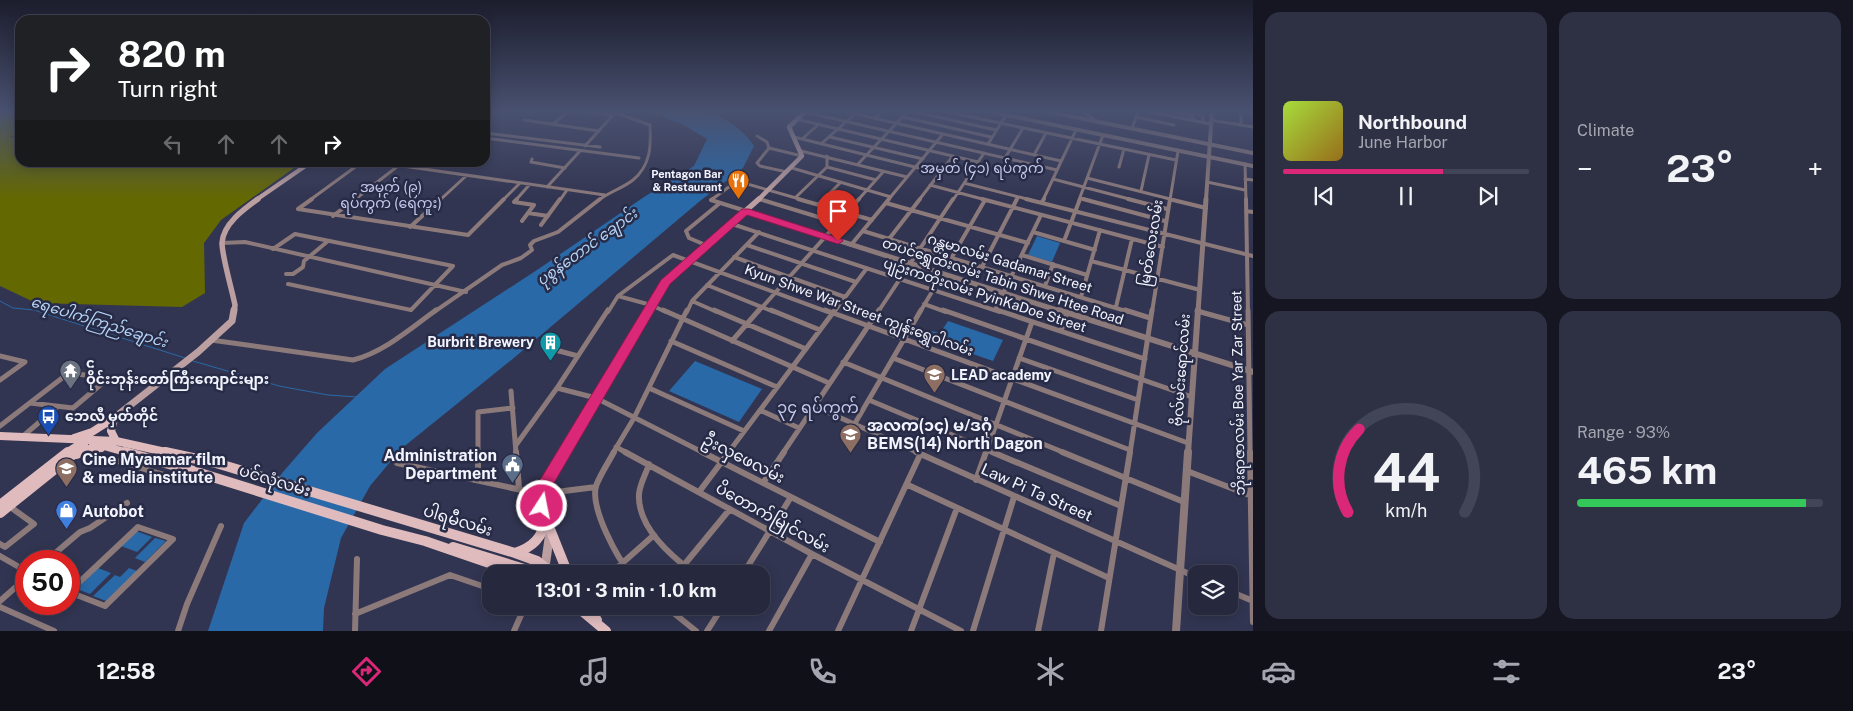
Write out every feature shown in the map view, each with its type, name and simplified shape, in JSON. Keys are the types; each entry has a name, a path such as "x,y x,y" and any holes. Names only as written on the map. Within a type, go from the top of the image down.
{"main road":[{"path":"564,565 546,519 540,494 665,282 708,246 789,170 801,154 795,140"},
{"path":"0,513 4,505 198,352 232,321 235,306 222,243 227,228 242,210 304,167"},
{"path":"59,440 81,436 114,418"},
{"path":"68,455 112,445 110,430 114,418"},
{"path":"0,436 86,441"},
{"path":"59,440 65,443 68,455"},
{"name":"ပင်လုံလမ်း","path":"86,441 216,463 392,515"},
{"name":"ပင်လုံလမ်း","path":"112,445 127,452 382,530"},
{"name":"ပါရမီလမ်း","path":"392,515 515,553"},
{"path":"515,553 524,551 539,541 544,531 546,519"},
{"path":"548,565 550,529"},
{"name":"ပါရမီလမ်း","path":"382,530 425,542"},
{"path":"425,542 462,548 513,565"},
{"path":"425,542 494,565"},
{"path":"515,553 537,561 541,565"},
{"path":"587,615 606,631"},
{"path":"593,615 606,631"}],"street":[{"path":"503,140 639,158"},
{"path":"542,140 600,148"},
{"path":"585,146 590,140"},
{"path":"212,340 353,360 368,356 466,292 502,266 521,258 532,250 530,245 534,241 558,232 605,195 632,180 644,168 651,150 651,140"},
{"path":"764,140 769,148"},
{"path":"807,140 940,173"},
{"path":"821,144 826,140"},
{"path":"845,140 922,159"},
{"path":"858,164 880,140"},
{"path":"887,140 978,162"},
{"path":"929,140 1057,170"},
{"path":"972,140 1061,161"},
{"path":"988,144 990,140"},
{"path":"1005,158 1015,140"},
{"path":"1034,155 1042,140"},
{"path":"1042,202 1071,140"},
{"path":"1083,140 1176,160"},
{"path":"1064,241 1101,140"},
{"path":"1129,140 1253,166"},
{"path":"1187,140 1253,153"},
{"name":"ဗိုလ်မင်းရောင်လမ်း","path":"1176,631 1209,140"},
{"path":"851,245 936,142"},
{"path":"769,148 801,154 828,156 908,177"},
{"path":"769,148 758,162 758,165 818,176 891,196"},
{"path":"1119,167 1124,149"},
{"path":"547,187 580,151"},
{"name":"မြတ်လေးလမ်း","path":"1101,631 1142,379 1150,318 1163,247 1165,221 1178,151"},
{"path":"763,483 984,153"},
{"path":"1141,191 1149,154"},
{"path":"796,197 827,167 828,156"},
{"path":"889,238 953,156"},
{"path":"532,159 531,162 536,164 564,168"},
{"name":"ဘိုးရာဇာလမ်း Boe Yar Zar Street","path":"1245,164 1246,254 1250,313 1248,325 1251,371 1253,622"},
{"path":"355,167 298,209 333,216 468,235 520,183"},
{"path":"333,216 397,167"},
{"path":"406,167 605,195"},
{"path":"827,167 876,180"},
{"path":"732,341 884,171"},
{"path":"410,227 467,175"},
{"path":"744,176 711,200 746,211"},
{"path":"1087,178 1206,208"},
{"path":"1053,179 1167,209"},
{"path":"1245,179 1253,180"},
{"path":"737,181 872,220"},
{"path":"819,204 841,182"},
{"path":"1207,182 1245,190"},
{"path":"964,183 1253,256"},
{"path":"522,221 534,205 514,202 530,184"},
{"path":"930,185 1163,247"},
{"path":"541,225 567,190"},
{"path":"982,267 1018,197"},
{"path":"1080,198 1165,221"},
{"path":"759,199 838,223"},
{"path":"952,258 985,200"},
{"path":"708,246 689,238 686,231 720,203"},
{"path":"886,203 1028,243"},
{"name":"တပင်ရွှေထီးလမ်း Tabin Shwe Htee Road","path":"746,211 1251,371"},
{"path":"1246,211 1253,212"},
{"path":"528,213 548,216"},
{"path":"995,310 1041,215"},
{"name":"ပျဉ်းကတိုးလမ်း PyinKaDoe Street","path":"732,224 1145,359"},
{"path":"1081,297 1100,230"},
{"name":"ဂန္တမာလမ်း Gadamar Street","path":"863,231 1150,318"},
{"path":"624,565 605,529 595,500 596,487 616,447 634,418 692,301 720,270 759,232"},
{"path":"1033,232 1095,250"},
{"path":"274,249 295,234 452,266 411,310 288,284"},
{"path":"1116,307 1132,239"},
{"path":"1246,240 1253,242"},
{"path":"286,274 295,274 303,267 304,262 328,241"},
{"path":"222,243 240,242 466,292"},
{"path":"747,245 856,282"},
{"name":"Kyun Shwe War Street ကျွန်းရွှေဝါလမ်း","path":"618,296 671,255 675,255 1188,443"},
{"path":"1022,255 1087,275"},
{"path":"734,257 845,297"},
{"path":"1091,261 1200,290"},
{"path":"1045,286 1052,264"},
{"path":"698,492 867,268"},
{"path":"1247,269 1253,271"},
{"path":"707,285 820,330"},
{"path":"854,425 933,290"},
{"path":"516,445 557,388 618,296 651,305 829,384"},
{"path":"692,301 806,349"},
{"path":"924,304 1192,397"},
{"path":"1198,311 1248,325"},
{"path":"1061,332 1066,313"},
{"path":"976,480 1032,322"},
{"path":"671,341 777,388"},
{"path":"544,347 578,356"},
{"path":"0,356 25,361 24,364 0,380"},
{"path":"893,358 1130,450"},
{"path":"1019,358 1138,400"},
{"path":"844,362 1184,502"},
{"path":"0,426 30,402 69,374 103,378 105,380 76,406 70,409 30,402"},
{"name":"ဦးလှဖေလမ်း","path":"557,388 596,398 880,542"},
{"path":"649,388 744,431"},
{"path":"511,391 519,488"},
{"path":"869,400 1121,506"},
{"name":"Law Pi Ta Street","path":"814,406 1188,574"},
{"path":"21,438 57,407"},
{"path":"478,480 478,412 513,408"},
{"path":"760,410 799,428"},
{"name":"ပိတောက်မြိုင်လမ်း","path":"616,447 812,554 961,631"},
{"path":"114,460 127,452"},
{"path":"88,455 114,460 171,477"},
{"path":"838,631 861,579 908,485 920,455"},
{"path":"397,462 540,494 596,487"},
{"path":"649,464 639,493 640,502 654,535 683,565"},
{"path":"1186,471 1252,496"},
{"path":"908,485 1109,578"},
{"path":"973,631 1014,497"},
{"path":"749,565 791,498"},
{"path":"59,550 80,532 90,528 127,503"},
{"path":"0,544 5,547 34,524 4,505"},
{"path":"911,631 957,508"},
{"path":"685,565 730,509"},
{"path":"178,631 187,604 221,526"},
{"path":"138,527 173,539 105,606 69,592 138,527"},
{"path":"618,565 654,535"},
{"path":"1038,631 1054,553"},
{"path":"769,631 812,554"},
{"path":"0,556 15,565"},
{"path":"355,631 357,559"},
{"path":"355,614 450,575 482,586"},
{"path":"0,600 15,587"},
{"path":"1238,595 1253,601"},
{"path":"0,607 54,631"},
{"path":"514,631 521,615"},
{"path":"676,615 696,631"},
{"path":"707,631 717,615"}],"shaded area":[{"path":"0,140 15,140 15,167 295,167 221,220 204,243 205,293 182,307 36,303 0,286"}],"water":[{"name":"ပုစွန်တောင် ချောင်း","path":"706,140 750,140 754,146 743,168 700,201 515,357 401,449 370,486 341,538 324,608 323,631 208,631 244,523 283,472 317,433 385,369 537,270 644,197 694,166"},
{"path":"1037,236 1060,243 1052,262 1028,255"},
{"path":"948,321 1003,340 993,361 927,338 931,331 940,333"},
{"path":"695,361 762,389 739,422 669,391"},
{"path":"136,531 152,537 137,552 121,546"},
{"path":"155,538 166,541 145,562 135,558"},
{"path":"98,568 111,573 90,594 80,590 80,586"},
{"path":"129,568 137,571 106,601 93,596 115,575 120,577"}],"waterway":[{"name":"ရေပေါက်ကြည်ချောင်း","path":"0,301 13,308 34,310 185,358"},
{"name":"ရေပေါက်ကြည်ချောင်း","path":"193,361 279,386 328,395 357,397"}],"place":[{"name":"Pentagon Bar & Restaurant","path":"738,199"},
{"name":"Burbrit Brewery","path":"550,361"},
{"name":"၄ ဝိုင်းဘုန်းတော်ကြီးကျောင်းများ","path":"70,390"},
{"name":"LEAD academy","path":"935,394"},
{"name":"ဘေလီ မှတ်တိုင်","path":"49,435"},
{"name":"အလက(၁၄) မ/ဒဂုံ BEMS(14) North Dagon","path":"851,453"},
{"name":"Administration Department","path":"513,483"},
{"name":"Cine Myanmar film & media institute","path":"66,487"},
{"name":"Autobot","path":"66,530"}],"district":[{"name":"အမှတ် (၄၁) ရပ်ကွက်","path":"982,168"},
{"name":"အမှတ် (၉) ရပ်ကွက် (ရေကူး)","path":"391,196"},
{"name":"၃၄ ရပ်ကွက်","path":"818,407"}],"route":[{"path":"542,506 540,494 665,282 746,211 838,241"}]}
